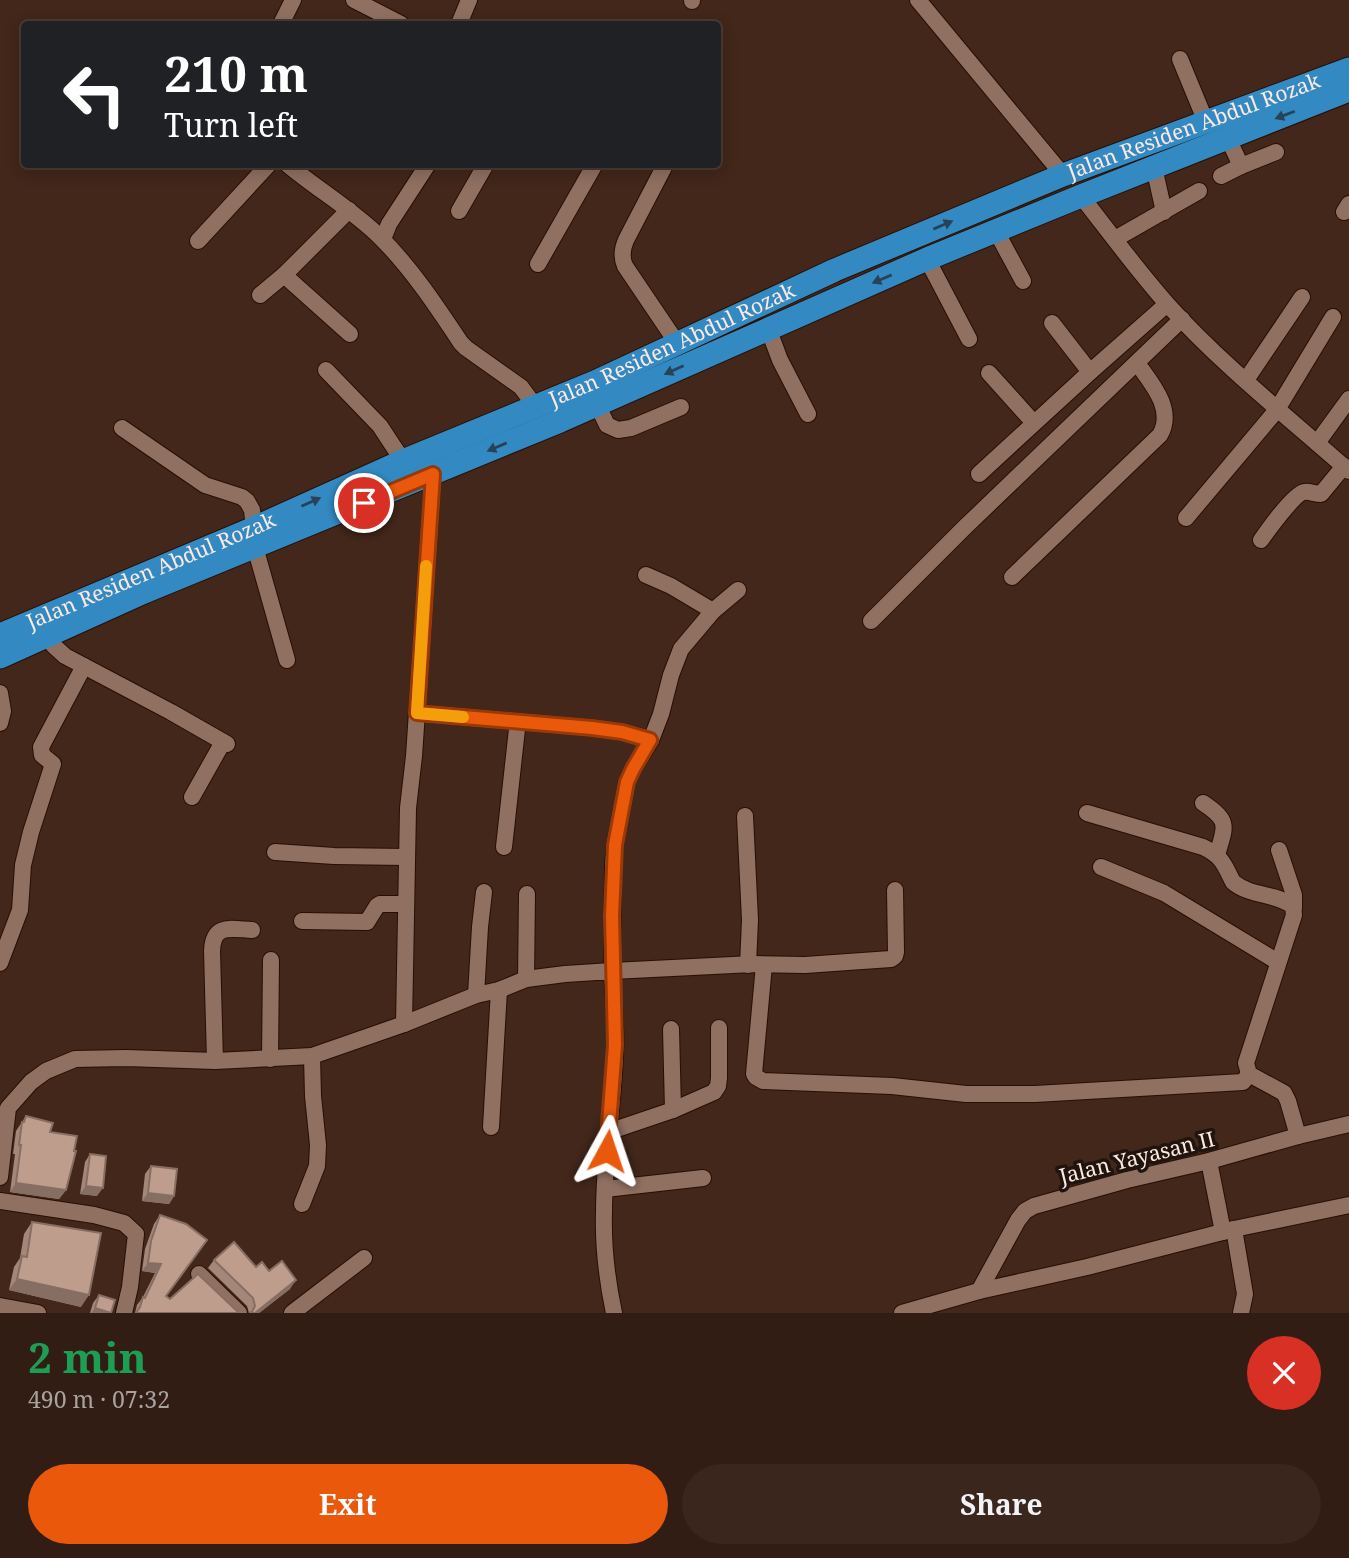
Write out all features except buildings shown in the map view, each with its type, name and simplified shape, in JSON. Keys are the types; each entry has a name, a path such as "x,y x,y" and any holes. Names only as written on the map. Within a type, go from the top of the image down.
{"highway":[{"name":"Jalan Residen Abdul Rozak","path":"0,657 144,592 403,461 595,382 835,270 1063,175 1349,69"},
{"name":"Jalan Residen Abdul Rozak","path":"0,635 433,474 927,259 1154,167 1347,94"}],"street":[{"path":"282,21 293,0"},
{"path":"354,0 395,21"},
{"path":"459,21 469,0"},
{"path":"918,0 1063,175"},
{"path":"1181,60 1206,121"},
{"path":"1228,138 1241,166"},
{"path":"1221,176 1276,152"},
{"path":"1154,167 1164,212"},
{"path":"198,241 265,168"},
{"path":"383,239 388,224 425,168"},
{"path":"459,211 484,168"},
{"path":"538,264 593,168"},
{"path":"663,168 626,240 622,257 625,267 677,343"},
{"path":"306,171 383,239 413,275 461,343 522,387 536,406"},
{"path":"1115,239 1199,191"},
{"path":"1081,196 1167,304 1246,380 1275,413 1317,443 1342,472 1321,494 1309,492 1296,495 1261,540"},
{"path":"260,295 284,275 349,210"},
{"path":"996,231 1023,281"},
{"path":"927,259 969,339"},
{"path":"284,275 350,334"},
{"path":"1246,380 1302,297"},
{"path":"979,474 1167,304"},
{"path":"1186,518 1275,413 1333,317"},
{"path":"871,621 1182,319"},
{"path":"1052,323 1090,372"},
{"path":"768,328 780,360 808,414"},
{"path":"1012,577 1163,429 1165,415 1161,401 1155,387 1137,363"},
{"path":"326,370 380,426 403,461"},
{"path":"989,373 1034,423"},
{"path":"1317,443 1349,398"},
{"path":"597,404 607,425 618,430 631,428 681,407"},
{"path":"122,428 205,485 247,501 252,510 255,538 287,660"},
{"path":"404,1024 408,808 433,474"},
{"path":"646,575 671,586 713,611"},
{"path":"614,1313 609,1288 603,1214 615,1045 612,888 615,845 627,782 661,714 681,649 713,611 738,590"},
{"path":"47,637 65,656 225,743 192,797"},
{"path":"0,963 20,910 23,865 52,764 42,755 41,747 84,666"},
{"path":"0,693 3,711 0,723"},
{"path":"417,713 592,728 622,732 650,740"},
{"path":"504,847 517,729 512,722"},
{"path":"1203,803 1215,811 1224,824 1217,855"},
{"path":"1087,813 1203,847 1217,855 1237,885 1248,891 1290,903 1294,908"},
{"path":"746,816 750,920 756,965 754,1074 763,1081 892,1086 966,1094 1035,1094 1243,1082 1249,1074"},
{"path":"1279,850 1294,895 1294,915 1246,1059 1246,1067 1249,1074 1284,1093 1298,1136"},
{"path":"275,852 407,857"},
{"path":"1101,867 1164,892 1279,962"},
{"path":"0,1177 4,1108 39,1077 60,1064 75,1059 215,1061 312,1056 526,979 612,971 805,965 893,958 896,952 895,890"},
{"path":"476,995 484,892"},
{"path":"526,979 527,894"},
{"path":"302,921 367,922 380,904 406,904"},
{"path":"215,1061 212,942 221,930 252,930"},
{"path":"270,1059 271,960"},
{"path":"491,1127 499,990"},
{"path":"608,1132 673,1110 716,1089 719,1079 719,1028"},
{"path":"671,1030 673,1110"},
{"path":"302,1204 317,1166 312,1056"},
{"name":"Jalan Yayasan II","path":"979,1291 1025,1211 1126,1180 1349,1124"},
{"path":"1209,1161 1245,1294 1241,1313"},
{"path":"605,1189 703,1178"},
{"path":"0,1201 94,1215 124,1223 131,1229 136,1234 124,1313"},
{"path":"902,1313 979,1291 1349,1205"},
{"path":"292,1313 363,1258"},
{"path":"199,1273 239,1313"},
{"path":"0,1306 38,1313"}],"slow traffic":[{"path":"426,566 417,713 463,717"}],"route":[{"path":"364,503 433,474 417,713 560,724 622,732 650,740 627,782 615,845 612,971 615,1045 607,1151"}]}
